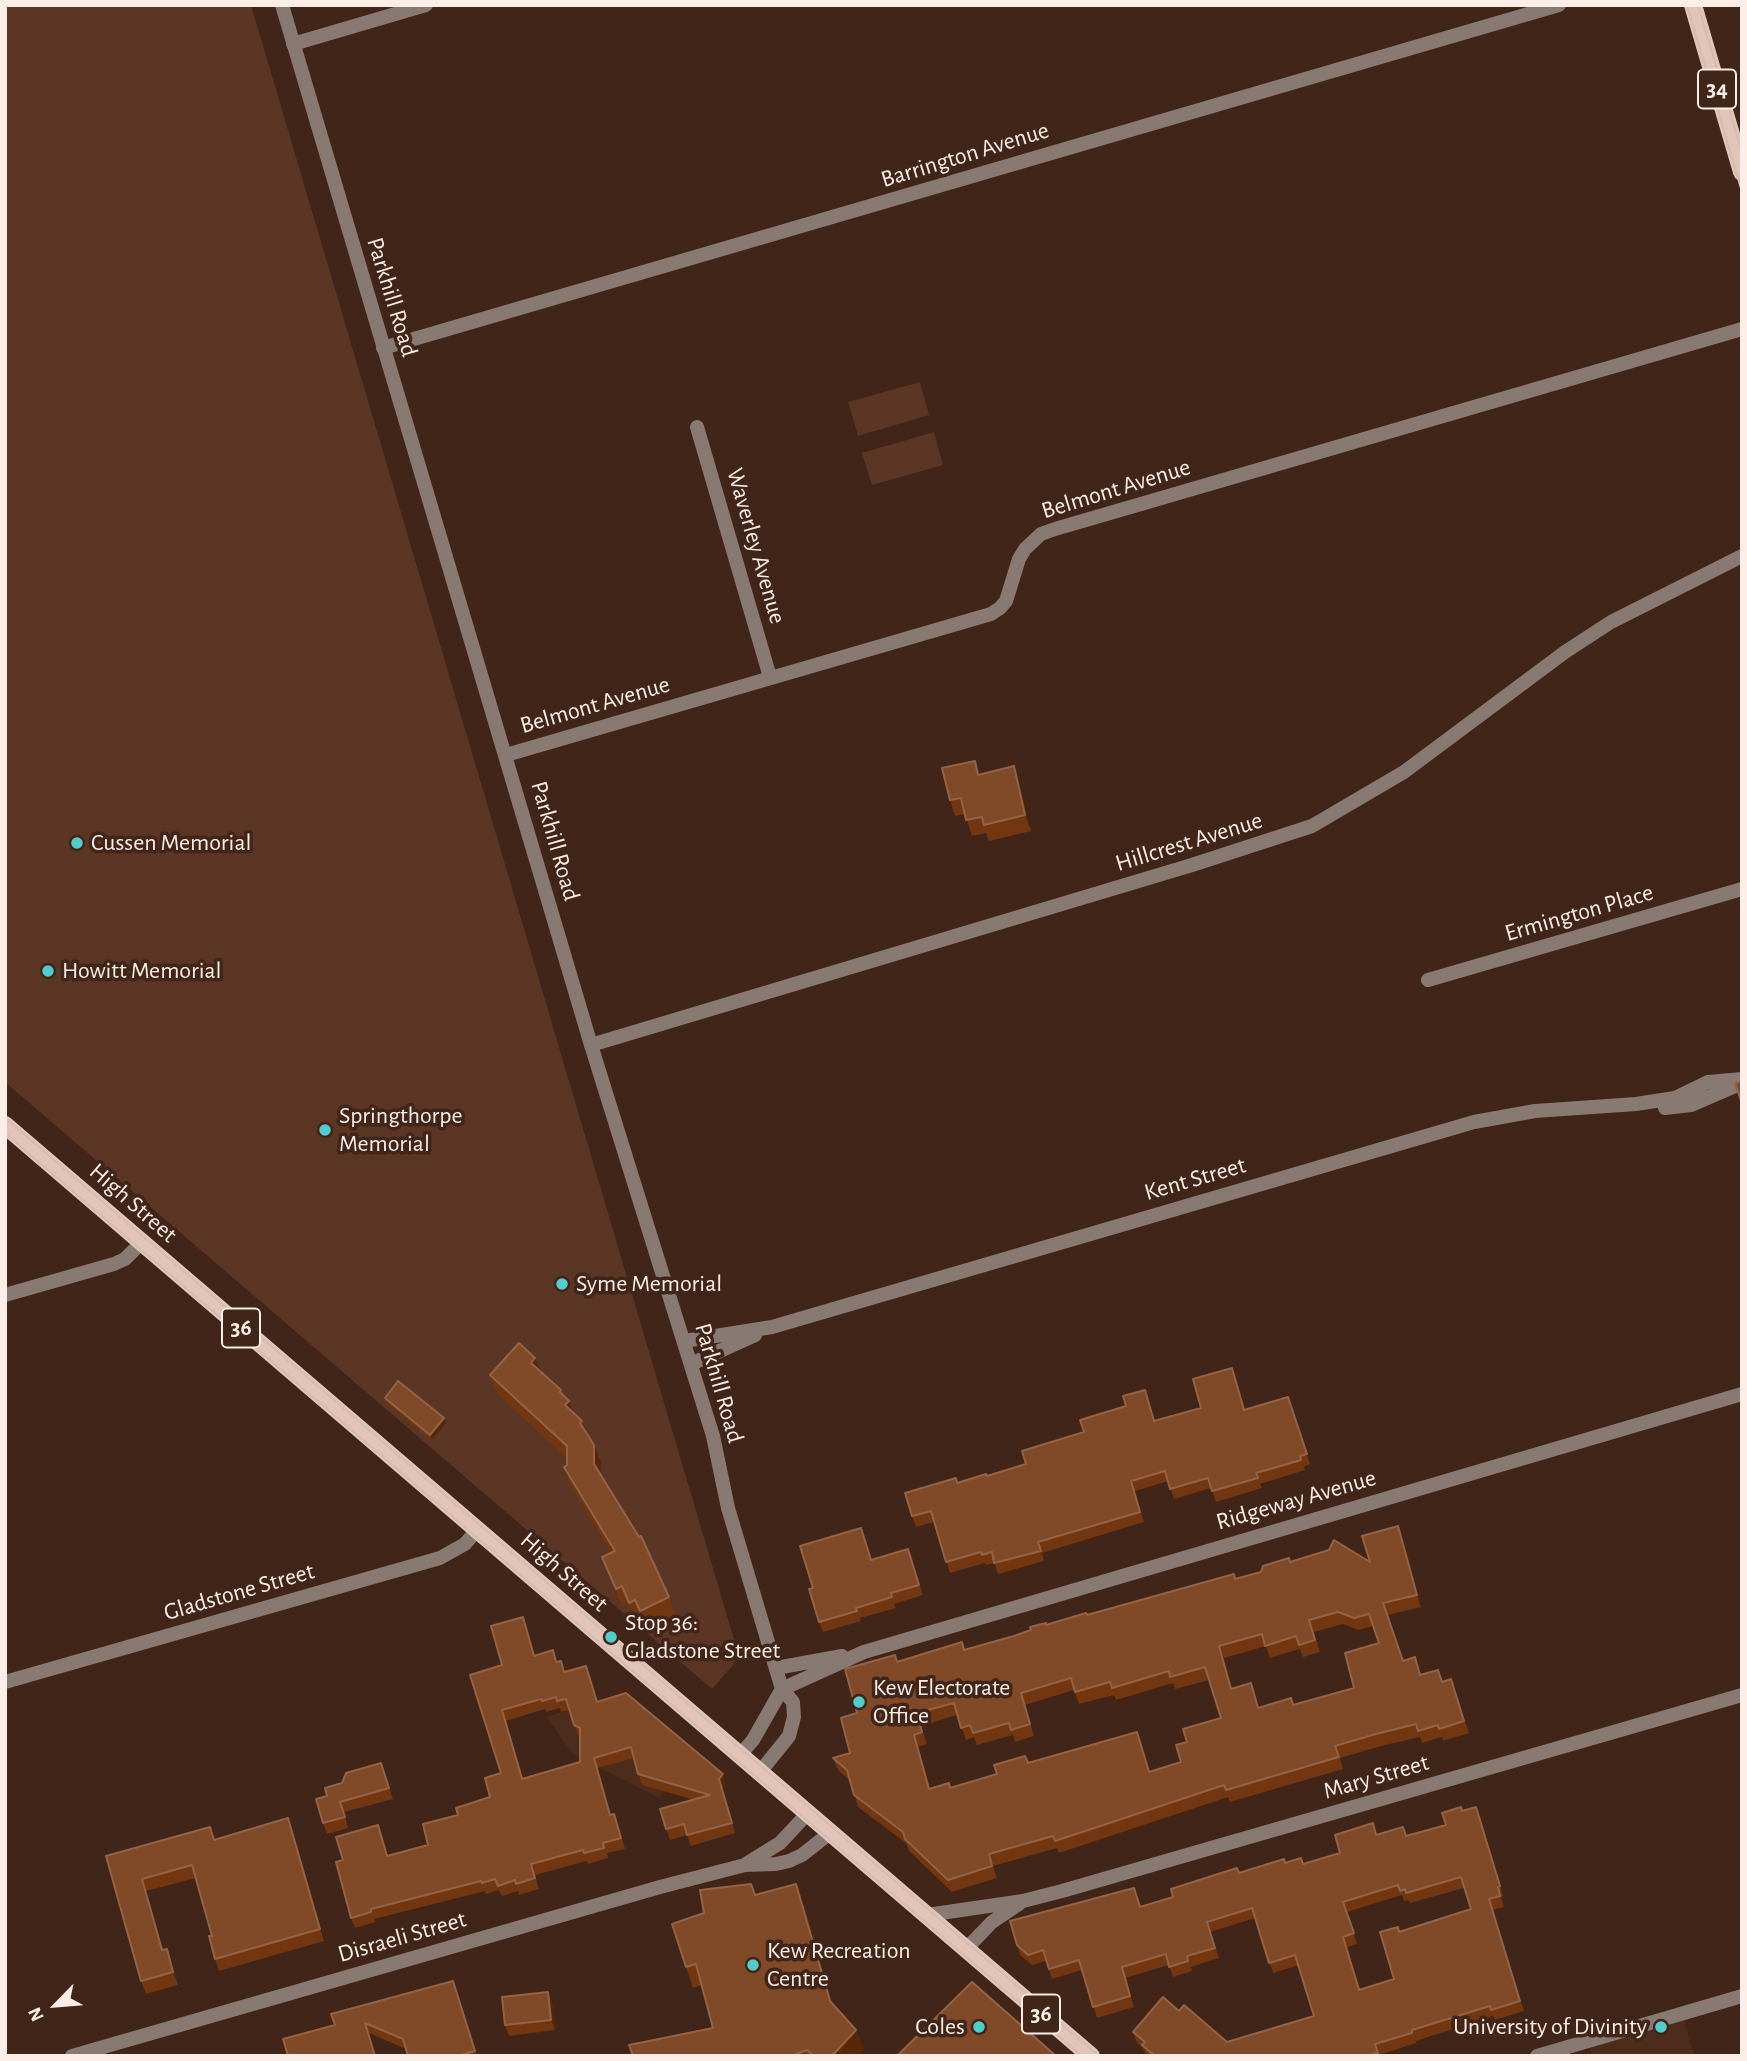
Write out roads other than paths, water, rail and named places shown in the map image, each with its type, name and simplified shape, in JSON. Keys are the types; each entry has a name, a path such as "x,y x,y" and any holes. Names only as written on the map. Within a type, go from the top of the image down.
{"main road":[{"name":"34","path":"1693,5 1742,172"},
{"name":"High Street","path":"5,1125 1090,2056"}],"street":[{"name":"Parkhill Road","path":"282,5 591,1045 713,1436 728,1508 782,1689 793,1702 794,1717 789,1736 760,1772"},
{"path":"293,44 426,5"},
{"name":"Barrington Avenue","path":"383,348 1559,5"},
{"name":"Belmont Avenue","path":"506,755 990,614 1006,601 1019,559 1025,549 1041,534 1055,529 1742,329"},
{"name":"Waverley Avenue","path":"697,427 770,677"},
{"name":"Hillcrest Avenue","path":"591,1045 1192,865 1312,825 1332,816 1404,772 1565,652 1611,622 1742,556"},
{"name":"Ermington Place","path":"1428,980 1742,889"},
{"name":"Kent Street","path":"684,1341 772,1327 1446,1129 1503,1115 1636,1104 1681,1097 1708,1083 1742,1081"},
{"path":"5,1295 114,1264 125,1259 142,1242"},
{"name":"Kent Street","path":"691,1364 772,1327"},
{"name":"Ridgeway Avenue","path":"776,1668 864,1652 1742,1394"},
{"name":"Gladstone Street","path":"5,1682 440,1558 465,1544 478,1530"},
{"name":"Ridgeway Avenue","path":"782,1689 864,1652"},
{"path":"740,1755 753,1740 782,1689"},
{"name":"Mary Street","path":"927,1915 1023,1901 1742,1695"},
{"name":"Disraeli Street","path":"745,1865 780,1843 808,1814"},
{"name":"Disraeli Street","path":"72,2056 745,1865 789,1861 802,1855 830,1833"},
{"name":"Mary Street","path":"966,1949 992,1922 1023,1901"},
{"path":"1536,2056 1742,1996"}],"tram line":[{"path":"1687,5 1742,192"},
{"path":"1698,5 1742,152"},
{"path":"5,1118 1099,2056"},
{"path":"5,1133 1082,2056"}],"place":[{"name":"Cussen Memorial","path":"77,843"},
{"name":"Howitt Memorial","path":"48,971"},
{"name":"Springthorpe Memorial","path":"325,1130"},
{"name":"Syme Memorial","path":"562,1284"},
{"name":"Stop 36: Gladstone Street","path":"611,1637"},
{"name":"Kew Electorate Office","path":"859,1702"},
{"name":"Kew Recreation Centre","path":"753,1965"},
{"name":"Coles","path":"979,2027"},
{"name":"University of Divinity","path":"1661,2027"}]}
